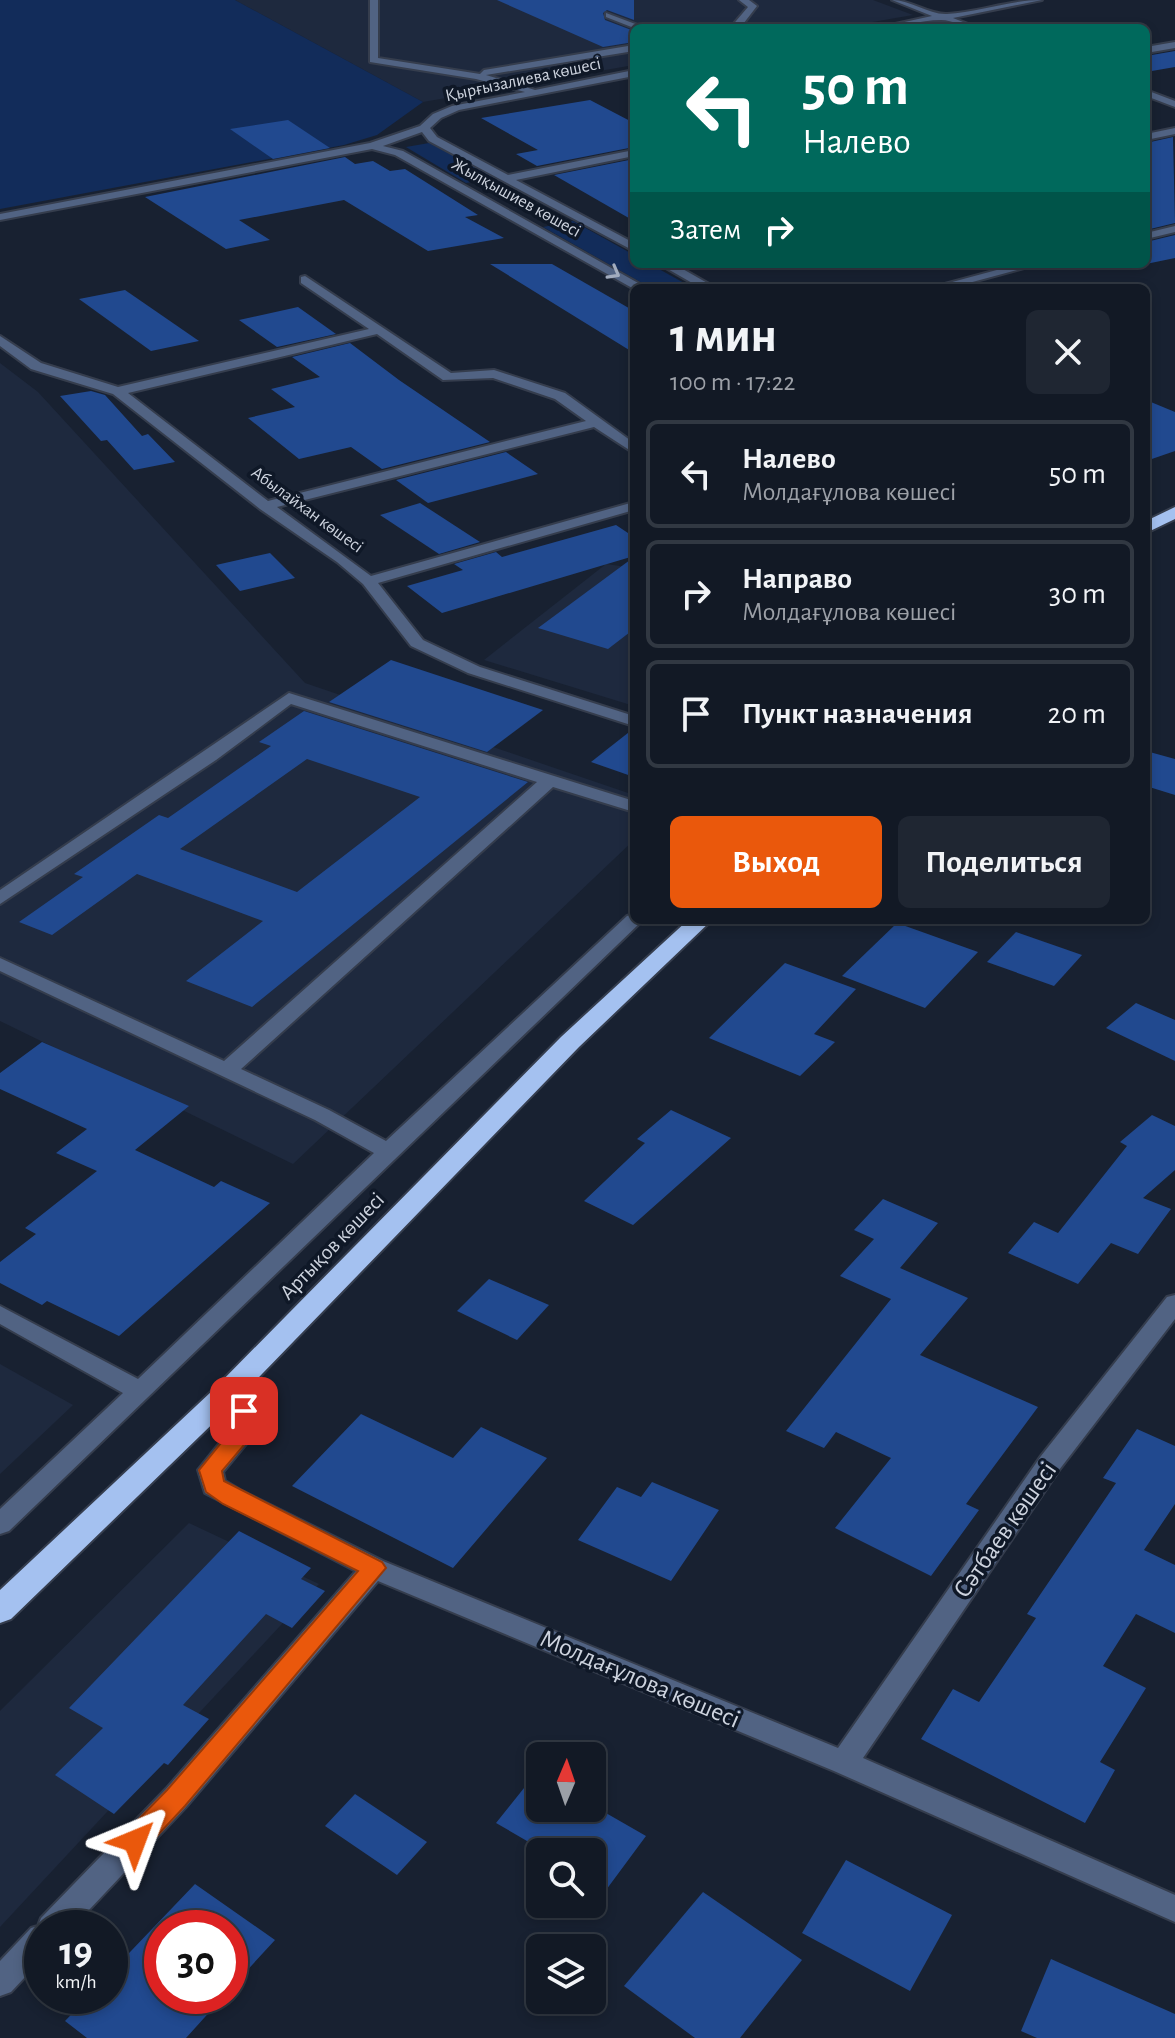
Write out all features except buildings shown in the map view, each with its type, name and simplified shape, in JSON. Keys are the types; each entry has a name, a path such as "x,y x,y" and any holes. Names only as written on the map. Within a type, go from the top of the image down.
{"highway":[{"path":"1150,526 1175,512"},
{"name":"Артықов көшесі","path":"0,1610 222,1398 570,1042 697,924"}],"street":[{"path":"374,0 373,60 477,76 534,91"},
{"path":"738,24 753,6 743,0"},
{"path":"896,0 962,24"},
{"path":"905,24 1038,0"},
{"path":"609,15 631,24"},
{"path":"1150,49 1175,45"},
{"path":"477,76 491,71 630,49"},
{"name":"Қырғызалиева көшесі","path":"424,128 437,116 456,108 630,74"},
{"path":"1150,95 1175,104"},
{"path":"0,217 372,146 394,141 424,128"},
{"name":"Жылқышиев көшесі","path":"424,128 439,142 630,244"},
{"path":"1150,136 1175,131"},
{"name":"Жылқышиев көшесі","path":"394,141 439,142"},
{"name":"Жылқышиев көшесі","path":"372,146 399,153 634,284"},
{"path":"510,178 630,154"},
{"path":"1150,235 1175,229"},
{"path":"672,268 702,284"},
{"path":"952,284 1017,268"},
{"path":"305,280 448,377 494,374 560,396 630,446"},
{"path":"118,391 379,330"},
{"name":"Абылайхан көшесі","path":"0,340 36,366 118,391 265,506 342,559 368,581 417,643 474,670 630,720"},
{"path":"265,506 597,422"},
{"path":"368,581 630,507"},
{"path":"0,898 210,756 289,698 630,806"},
{"path":"227,1070 550,780"},
{"path":"0,1524 141,1392 514,1029 630,924"},
{"path":"0,964 322,1115 389,1152"},
{"name":"Сәтбаев көшесі","path":"844,1763 1050,1463 1175,1303"},
{"path":"0,1314 141,1392"},
{"name":"Молдағұлова көшесі","path":"222,1398 244,1411 247,1420 242,1432 210,1470 214,1486 231,1497 374,1568 844,1763 1175,1909"},
{"path":"69,1910 176,1798 374,1568"},
{"path":"0,1982 24,1957"}],"shaded area":[{"path":"0,0 235,0 423,102 377,135 344,145 0,209"},
{"path":"235,0 873,0 913,15 861,24 630,24 630,66 423,102"},
{"path":"429,143 495,178 466,183 406,147"},
{"path":"573,221 630,253 630,268 657,268 686,284 644,284 543,227"},
{"path":"0,363 38,392 305,683 630,794 630,844 293,1164 0,1021"},
{"path":"606,564 630,567 630,705 484,660"},
{"path":"0,1364 73,1405 0,1474"},
{"path":"189,1523 319,1584 0,1927 0,1711"}],"route":[{"path":"135,1841 176,1798 374,1568 214,1486 210,1470 242,1432 247,1420 244,1411"}]}
